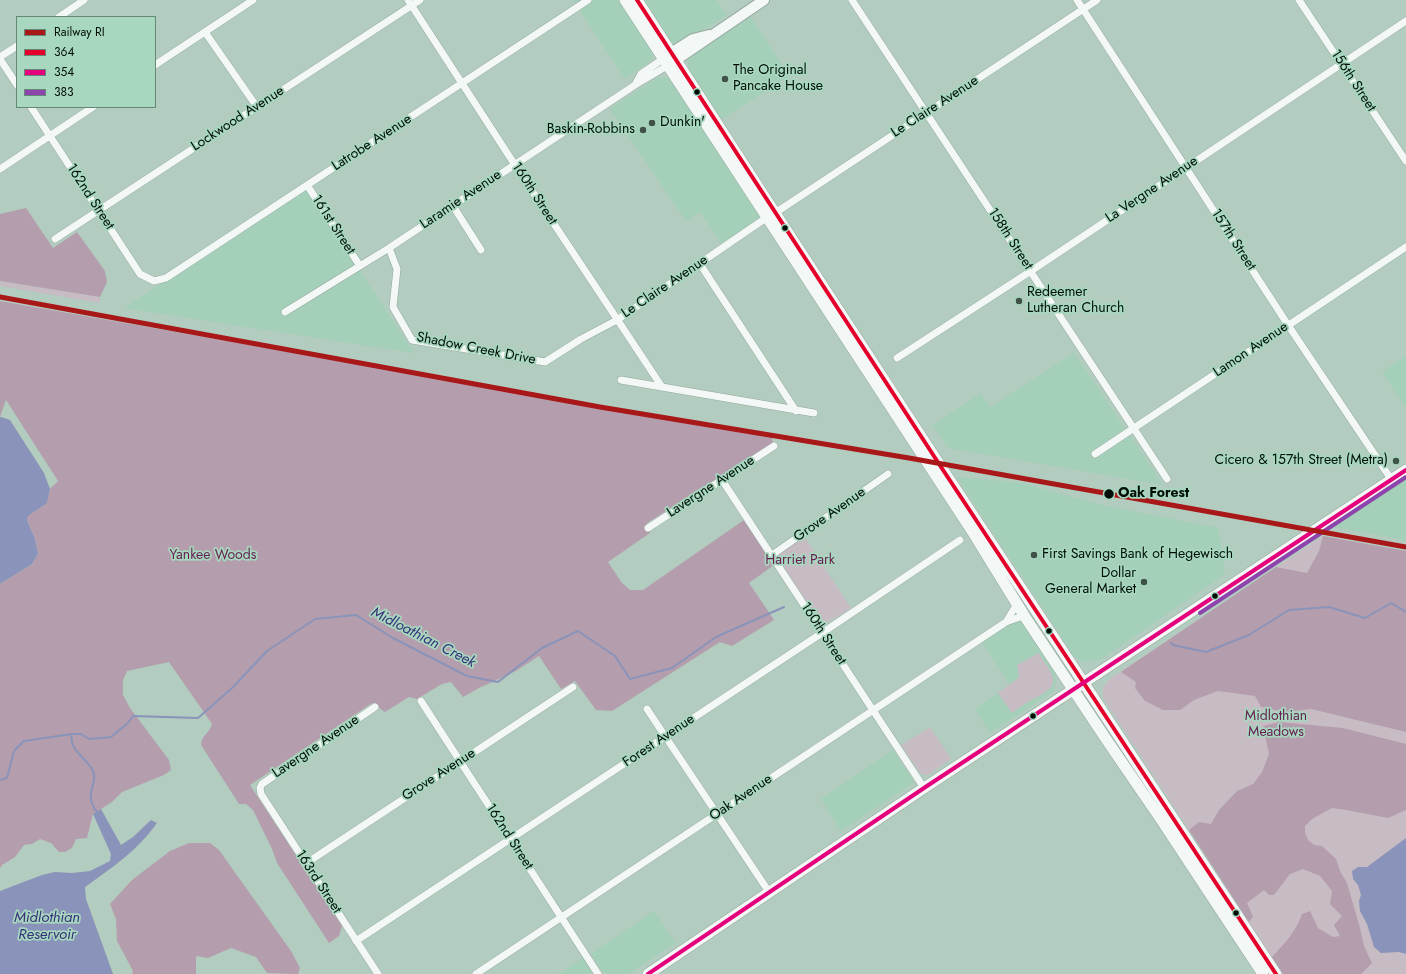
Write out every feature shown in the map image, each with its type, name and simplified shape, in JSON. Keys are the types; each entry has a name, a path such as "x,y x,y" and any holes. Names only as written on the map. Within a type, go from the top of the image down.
{"main road":[{"path":"625,0 669,59 970,528 1025,617 1263,974"},
{"path":"637,0 669,59"},
{"path":"770,216 1085,683 1276,974"},
{"path":"648,974 924,788 1406,470"}],"street":[{"path":"60,16 84,0"},
{"path":"156,65 253,0"},
{"name":"Lockwood Avenue","path":"55,239 257,107 410,3 420,0"},
{"name":"Latrobe Avenue","path":"154,281 166,278 588,0"},
{"name":"Laramie Avenue","path":"285,312 389,248 635,85 669,59 711,35 764,0"},
{"name":"158th Street","path":"852,0 1167,479"},
{"name":"157th Street","path":"1076,0 1288,325 1391,479"},
{"name":"Le Claire Avenue","path":"581,339 617,320 770,216 1096,0"},
{"name":"156th Street","path":"1299,0 1406,161"},
{"name":"160th Street","path":"410,3 662,387"},
{"name":"La Vergne Avenue","path":"897,358 1031,271 1406,21"},
{"path":"205,32 257,107"},
{"path":"16,47 0,58 16,83"},
{"name":"162nd Street","path":"32,108 140,274 154,281"},
{"path":"0,169 92,108"},
{"name":"161st Street","path":"307,185 360,266"},
{"path":"453,206 482,250"},
{"name":"Lamon Avenue","path":"1095,454 1406,247"},
{"name":"Shadow Creek Drive","path":"389,248 397,269 393,307 412,340 545,362 581,339"},
{"path":"700,264 796,411"},
{"path":"621,380 814,413"},
{"name":"Lavergne Avenue","path":"648,528 774,446"},
{"name":"Grove Avenue","path":"772,555 888,474"},
{"name":"160th Street","path":"722,480 924,788"},
{"name":"Forest Avenue","path":"356,941 511,840 960,540"},
{"name":"Oak Avenue","path":"1006,622 1017,604"},
{"name":"Oak Avenue","path":"476,974 1006,622 1020,617 1025,617"},
{"name":"Grove Avenue","path":"305,864 573,687"},
{"name":"162nd Street","path":"421,701 598,974"},
{"name":"Lavergne Avenue","path":"260,788 262,784 375,707"},
{"path":"648,709 769,892"},
{"name":"163rd Street","path":"260,788 261,794 305,864 378,974"}],"shaded area":[{"path":"573,0 619,0 651,49 653,56 649,62 625,79"},
{"path":"641,0 716,0 727,15 683,41 674,44 666,39"},
{"path":"750,16 789,76 720,120 688,70 688,60 692,54"},
{"path":"657,78 669,78 761,216 759,219 722,244 700,212 686,221 610,109"},
{"path":"307,190 414,353 124,308"},
{"path":"1074,353 1163,485 948,448 933,425 980,394 990,407"},
{"path":"1406,356 1406,408 1382,372"},
{"path":"957,477 1021,483 1106,506 1218,528 1225,574 1101,659 1084,662 1074,656"},
{"path":"1406,478 1406,540 1328,526"},
{"path":"1021,617 1055,673 1056,682 1053,691 990,733 975,709 1010,685 982,642"},
{"path":"893,750 914,782 841,831 821,799"},
{"path":"654,911 675,943 628,974 604,974 591,954"},
{"path":"585,957 596,974 559,974"}],"green space":[{"path":"26,208 53,248 77,232 105,271 107,282 100,297 0,281 0,214"},
{"path":"0,281 100,297 100,303 0,286"},
{"name":"Yankee Woods","path":"0,301 772,437 773,443 647,523 650,533 608,562 622,583 630,590 643,590 744,520 774,565 749,583 774,620 732,646 720,642 612,711 596,710 575,681 561,689 539,656 516,671 463,697 451,682 442,684 417,699 409,697 385,712 372,703 250,785 342,926 339,936 329,943 277,863 272,849 253,810 246,804 239,804 201,745 203,738 212,724 169,662 127,671 123,680 123,695 130,708 169,760 171,770 164,775 122,792 112,802 93,814 87,838 76,839 72,848 65,852 59,852 51,843 40,839 32,844 24,845 15,857 2,865 0,868 0,584 32,564 38,554 35,539 27,520 28,516 47,503 50,489 58,481 6,400 0,417"},
{"name":"Harriet Park","path":"803,535 851,608 823,625 778,559 778,554"},
{"name":"Midlothian Meadows","path":"1323,536 1406,551 1406,974 1283,974 1103,698 1103,687 1111,678"},
{"path":"1323,536 1406,551 1406,732 1311,709 1285,712 1261,707 1255,696 1218,691 1194,700 1180,710 1163,710 1145,701 1135,688 1136,682 1121,672 1276,567 1307,573 1319,551"},
{"path":"1039,653 1052,675 1052,684 1043,694 1012,713 998,693 1017,679 1019,675 1017,665"},
{"path":"1279,722 1343,728 1406,744 1406,810 1388,818 1332,808 1312,819 1305,826 1305,832 1308,840 1314,845 1322,846 1336,859 1340,871 1347,883 1364,946 1372,963 1361,974 1283,974 1272,957 1293,932 1302,914 1310,911 1318,928 1333,937 1340,936 1334,925 1342,916 1330,904 1332,891 1320,876 1303,869 1290,874 1274,895 1269,895 1264,890 1247,903 1253,917 1249,922 1189,830 1199,822 1211,824 1219,810 1237,791 1253,784 1262,772 1269,754 1263,726"},
{"path":"930,727 951,759 928,775 921,774 901,745"},
{"path":"189,843 210,843 219,850 291,951 300,968 298,974 267,973 256,957 231,948 208,958 196,956 196,974 132,974 133,971 117,941 116,919 110,904 132,880 170,851"}],"water":[{"path":"0,417 10,420 44,473 50,489 47,503 28,516 27,520 35,539 38,554 32,564 0,584"},
{"name":"Midlothian Reservoir","path":"101,809 121,845 133,837 151,820 157,823 133,850 85,887 86,899 113,974 0,974 0,891 42,875 55,872 72,873 90,871 110,861 111,854 93,814"},
{"path":"1406,838 1406,954 1399,952 1381,953 1374,947 1367,924 1360,911 1359,901 1361,895 1358,885 1353,879 1352,871 1358,867 1367,867"}],"waterway":[{"path":"1171,643 1173,645 1206,652 1249,635 1289,610 1329,607 1365,618 1391,603 1406,612"},
{"name":"Midloathian Creek","path":"0,780 7,778 14,751 24,741 72,734 81,734 89,739 111,737 128,723 133,716 198,718 232,688 267,651 315,619 356,615 393,638 467,676 498,682 542,648 578,631 615,656 630,679 672,668 716,637 784,607"},
{"path":"72,734 75,749 93,771 94,781 91,800 97,812"}],"rail line":[{"name":"RI","path":"0,297 600,407 909,458 1406,547"}],"transit line":[{"name":"364","path":"637,0 943,470 1276,974"},
{"name":"354","path":"648,974 924,788 1406,470"},
{"name":"383","path":"1200,613 1406,477"}],"place":[{"name":"The Original Pancake House","path":"725,79"},
{"name":"Dunkin'","path":"652,123"},
{"name":"Baskin-Robbins","path":"643,130"},
{"name":"Redeemer Lutheran Church","path":"1019,301"},
{"name":"Cicero & 157th Street (Metra)","path":"1396,461"},
{"name":"Oak Forest","path":"1109,494"},
{"name":"First Savings Bank of Hegewisch","path":"1034,555"},
{"name":"Dollar General Market","path":"1144,582"}]}
